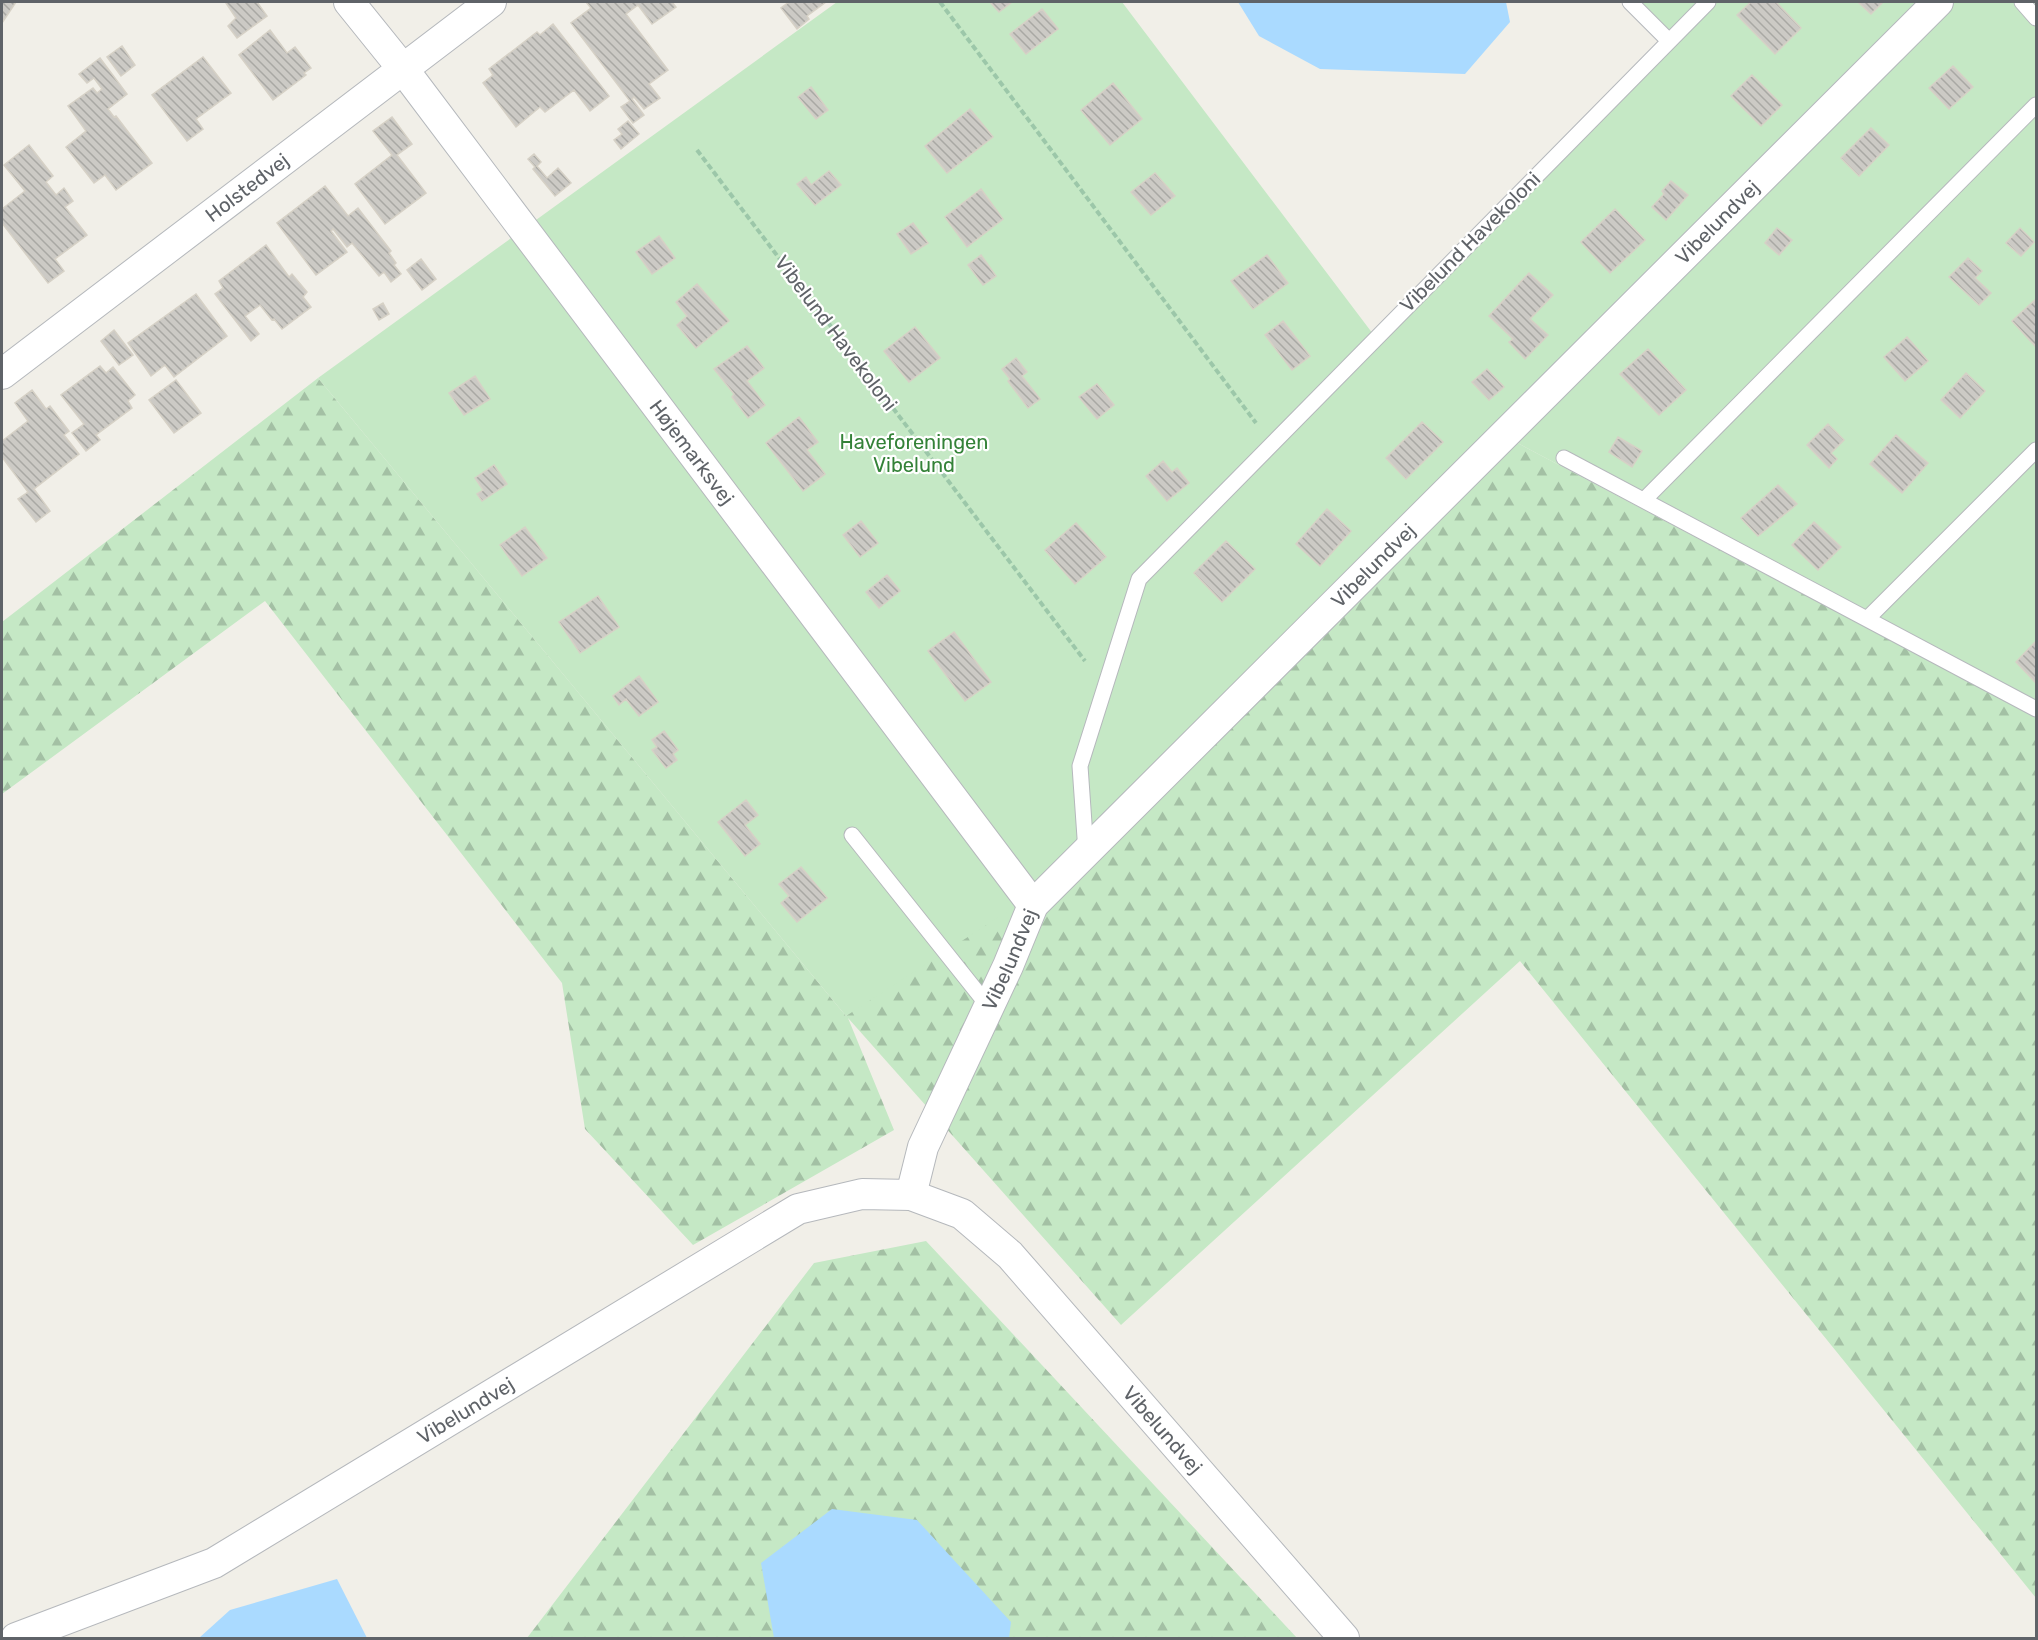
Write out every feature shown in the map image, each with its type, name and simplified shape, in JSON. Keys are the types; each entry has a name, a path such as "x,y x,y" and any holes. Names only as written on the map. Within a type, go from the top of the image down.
{"street":[{"name":"Højemarksvej","path":"349,2 403,69 1033,905"},
{"name":"Holstedvej","path":"2,374 491,2"},
{"name":"Vibelundvej","path":"911,1195 923,1147 989,1007 1033,905 1938,2"},
{"name":"Vibelundvej","path":"16,1638 214,1563 798,1209 862,1194 911,1195 962,1214 1010,1255 1344,1638"}],"lane":[{"path":"1630,2 1669,41"},
{"name":"Vibelund Havekoloni","path":"1086,852 1080,766 1139,579 1708,2"},
{"path":"2022,2 2037,18"},
{"path":"1644,500 2037,105"},
{"path":"1867,619 2037,450"},
{"path":"1564,458 2037,709"},
{"path":"852,836 989,1007"}],"path":[{"path":"940,2 1272,444"},
{"name":"Vibelund Havekoloni","path":"697,150 1105,688"}],"green space":[{"name":"Haveforeningen Vibelund","path":"837,2 1122,2 1373,334 1660,40 1623,2 2036,2 2036,717 1508,438 1091,857 846,1016 318,378"},
{"path":"318,378 846,1016 1508,438 2036,717 2036,1598 1520,961 1121,1325 848,1018 894,1130 693,1245 585,1129 562,983 265,601 2,794 2,622"},
{"path":"926,1241 1297,1638 527,1638 814,1263"}],"water":[{"path":"1238,2 1506,2 1510,22 1465,74 1320,69 1259,36"},
{"path":"832,1509 917,1520 1011,1622 1009,1638 774,1638 761,1563"},
{"path":"337,1579 367,1638 199,1638 230,1610"}],"building":[{"path":"2,2 16,2 2,23"},
{"path":"227,2 257,2 267,16 237,38 228,26 236,18"},
{"path":"586,2 672,2 676,7 652,24 638,5 626,14 668,70 649,84 660,98 644,109 634,97 632,99 644,115 633,123 621,107 630,101 571,23 591,8"},
{"path":"789,2 826,2 807,16 809,19 797,29 781,8"},
{"path":"990,2 1012,2 999,12"},
{"path":"1751,2 1776,2 1801,28 1775,54 1737,15"},
{"path":"1858,2 1883,2 1871,14"},
{"path":"1042,9 1058,29 1026,54 1010,34"},
{"path":"553,24 609,96 590,111 574,90 545,112 540,107 516,127 483,83 493,75 489,69 537,32 540,35"},
{"path":"270,30 287,53 295,47 311,68 304,73 306,75 273,100 239,55"},
{"path":"122,46 135,65 121,76 107,57"},
{"path":"203,57 231,93 196,119 203,129 187,141 152,95"},
{"path":"100,58 127,94 108,109 152,163 116,190 105,175 94,183 66,147 86,131 68,106 93,88 97,93 102,89 94,78 87,83 79,74"},
{"path":"1953,66 1973,87 1949,109 1929,88"},
{"path":"1752,75 1782,105 1761,126 1731,96"},
{"path":"1113,83 1142,119 1110,145 1081,110"},
{"path":"811,87 828,110 816,119 798,97"},
{"path":"970,109 993,137 947,173 925,146"},
{"path":"392,117 412,144 397,155 426,193 385,224 355,184 392,155 373,131"},
{"path":"628,121 639,134 621,149 614,140 622,134 618,129"},
{"path":"1871,128 1889,145 1859,176 1841,158"},
{"path":"29,145 53,176 46,182 56,195 64,188 73,201 65,207 87,235 55,259 64,271 48,283 2,223 2,209 25,191 4,165"},
{"path":"534,154 541,162 537,166 547,178 558,168 571,183 555,196 533,169 535,167 528,159"},
{"path":"829,171 841,185 815,205 797,184 806,177 811,185"},
{"path":"1155,173 1175,196 1151,215 1131,192"},
{"path":"1671,181 1688,195 1666,220 1652,207 1664,194 1662,191"},
{"path":"325,186 348,216 358,208 391,251 389,253 396,263 394,265 401,274 391,282 384,272 379,276 352,243 347,247 333,229 331,231 347,252 316,275 277,223"},
{"path":"981,189 1003,219 967,247 945,217"},
{"path":"1615,209 1645,240 1610,273 1581,242"},
{"path":"913,223 928,243 911,254 897,234"},
{"path":"1777,228 1792,240 1779,255 1765,243"},
{"path":"2020,228 2034,242 2021,256 2006,243"},
{"path":"659,236 675,258 652,274 636,252"},
{"path":"266,245 289,277 292,274 307,292 303,297 311,307 282,329 260,305 245,316 259,334 251,341 215,294 223,288 219,281"},
{"path":"981,255 996,276 983,285 968,265"},
{"path":"1267,255 1288,283 1253,309 1231,281"},
{"path":"1968,258 1982,271 1975,278 1991,293 1979,305 1949,277"},
{"path":"421,259 436,279 422,290 407,270"},
{"path":"1529,273 1553,295 1530,319 1548,335 1525,359 1509,342 1513,339 1489,316"},
{"path":"697,284 729,321 696,348 677,325 687,316 676,302"},
{"path":"196,294 227,336 174,377 165,365 151,376 128,343"},
{"path":"2036,299 2036,347 2012,321"},
{"path":"383,303 389,314 379,320 373,309"},
{"path":"1283,321 1310,356 1292,370 1265,335"},
{"path":"915,327 940,358 909,382 884,351"},
{"path":"114,330 133,355 119,365 101,341"},
{"path":"1907,337 1928,361 1905,381 1884,357"},
{"path":"747,346 764,368 747,381 765,405 748,418 732,397 734,394 714,369"},
{"path":"1648,349 1686,390 1659,415 1620,374"},
{"path":"1016,358 1027,372 1022,376 1040,399 1028,408 1002,369"},
{"path":"100,366 106,373 113,367 135,395 128,401 132,408 96,435 100,440 86,451 72,433 84,424 61,395"},
{"path":"1487,369 1504,387 1489,400 1472,382"},
{"path":"1966,373 1985,391 1960,418 1941,400"},
{"path":"475,376 490,399 464,415 449,393"},
{"path":"176,380 201,413 174,433 149,400"},
{"path":"1097,384 1114,405 1097,419 1079,397"},
{"path":"32,390 46,409 50,406 69,431 64,435 79,454 34,489 50,511 36,522 18,499 28,492 2,457 2,441 28,421 15,403"},
{"path":"799,417 818,442 807,450 825,474 803,491 766,443"},
{"path":"1422,422 1443,442 1406,479 1386,458"},
{"path":"1828,424 1844,440 1831,453 1837,459 1829,468 1807,445"},
{"path":"1896,435 1928,463 1902,493 1870,464"},
{"path":"1618,437 1642,451 1632,467 1609,452"},
{"path":"1163,461 1172,472 1177,468 1189,483 1167,501 1146,476"},
{"path":"494,465 507,484 482,501 477,494 483,490 475,478"},
{"path":"1778,485 1797,504 1758,536 1741,518"},
{"path":"1327,509 1351,531 1320,566 1296,544"},
{"path":"861,521 878,543 860,557 843,535"},
{"path":"1814,522 1841,547 1818,570 1792,545"},
{"path":"1076,523 1106,557 1075,584 1045,550"},
{"path":"525,527 547,558 522,576 500,545"},
{"path":"1226,541 1255,569 1222,602 1194,573"},
{"path":"887,575 900,591 879,608 866,592"},
{"path":"598,596 619,627 580,653 559,622"},
{"path":"954,632 991,682 965,701 928,651"},
{"path":"2036,641 2036,683 2016,662"},
{"path":"639,676 658,702 639,716 626,699 619,705 613,696"},
{"path":"664,731 678,750 673,754 677,760 666,768 652,750 657,747 652,740"},
{"path":"746,800 758,815 745,825 760,844 745,856 718,822"},
{"path":"801,867 827,898 797,922 781,903 789,896 779,884"}]}
